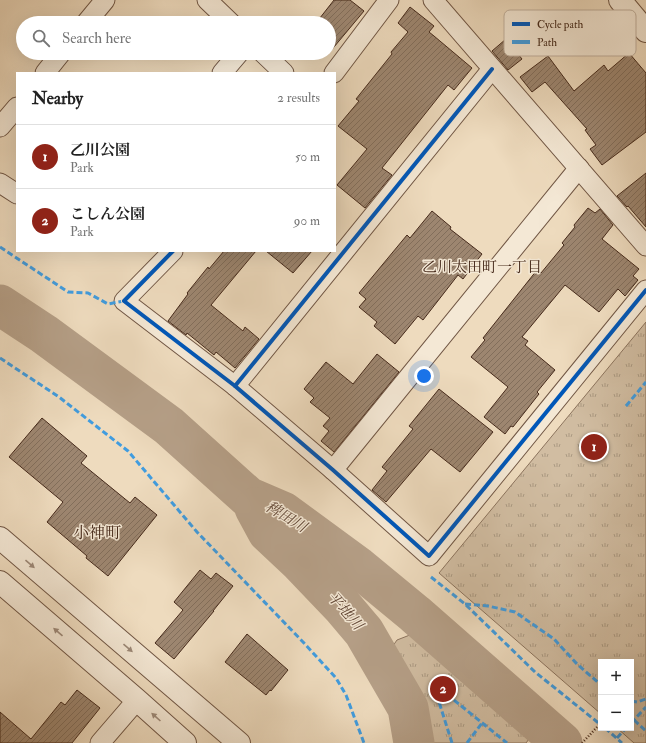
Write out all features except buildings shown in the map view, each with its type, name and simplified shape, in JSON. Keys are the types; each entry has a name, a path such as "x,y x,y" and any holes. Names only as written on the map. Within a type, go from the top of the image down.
{"street":[{"path":"92,16 105,0"},
{"path":"207,0 224,16"},
{"path":"335,72 389,0"},
{"path":"433,0 646,246"},
{"path":"620,0 628,10"},
{"path":"636,19 646,31"},
{"path":"46,72 55,60"},
{"path":"223,72 233,60"},
{"path":"270,60 283,72"},
{"path":"235,386 492,69"},
{"path":"0,127 16,108"},
{"path":"333,470 578,168"},
{"path":"0,183 16,193"},
{"path":"172,252 124,301 235,386 333,470 429,556 646,290"},
{"path":"0,538 238,743"},
{"path":"0,582 185,743"},
{"path":"100,743 137,700"}],"path":[{"path":"582,743 598,726"}],"green space":[{"path":"646,322 646,743 634,743 620,731 634,731 634,659 598,659 598,711 439,573"},
{"path":"415,633 532,735 526,743 419,743 416,704 388,653 397,640"}],"waterway":[{"name":"稗田川","path":"0,305 44,334 169,426 248,497 283,512 358,567 415,614 562,743"},
{"name":"平地川","path":"255,508 268,532 300,562 342,606 364,632 408,708 414,743"}],"marked path":[{"path":"0,247 68,292 88,293 108,304 124,301"},
{"path":"0,358 59,397 128,451 197,532 336,678 346,695 364,743"},
{"path":"626,406 646,382"},
{"path":"431,577 465,604 535,672 598,723"},
{"path":"465,604 488,606 515,612 554,639 577,664 598,682"},
{"path":"452,743 433,683 507,743"},
{"path":"634,702 646,699"},
{"path":"634,720 646,707"},
{"path":"634,720 646,731"},
{"path":"467,743 482,723"},
{"path":"608,731 622,743"},
{"path":"617,738 623,731"}],"cycle path":[{"path":"235,386 492,69"},
{"path":"172,252 124,301 235,386 333,470 429,556 646,290"}],"place":[{"name":"乙川公園","path":"594,447"},
{"name":"こしん公園","path":"443,689"}],"district":[{"name":"乙川太田町一丁目","path":"482,267"},
{"name":"小神町","path":"97,533"}]}
